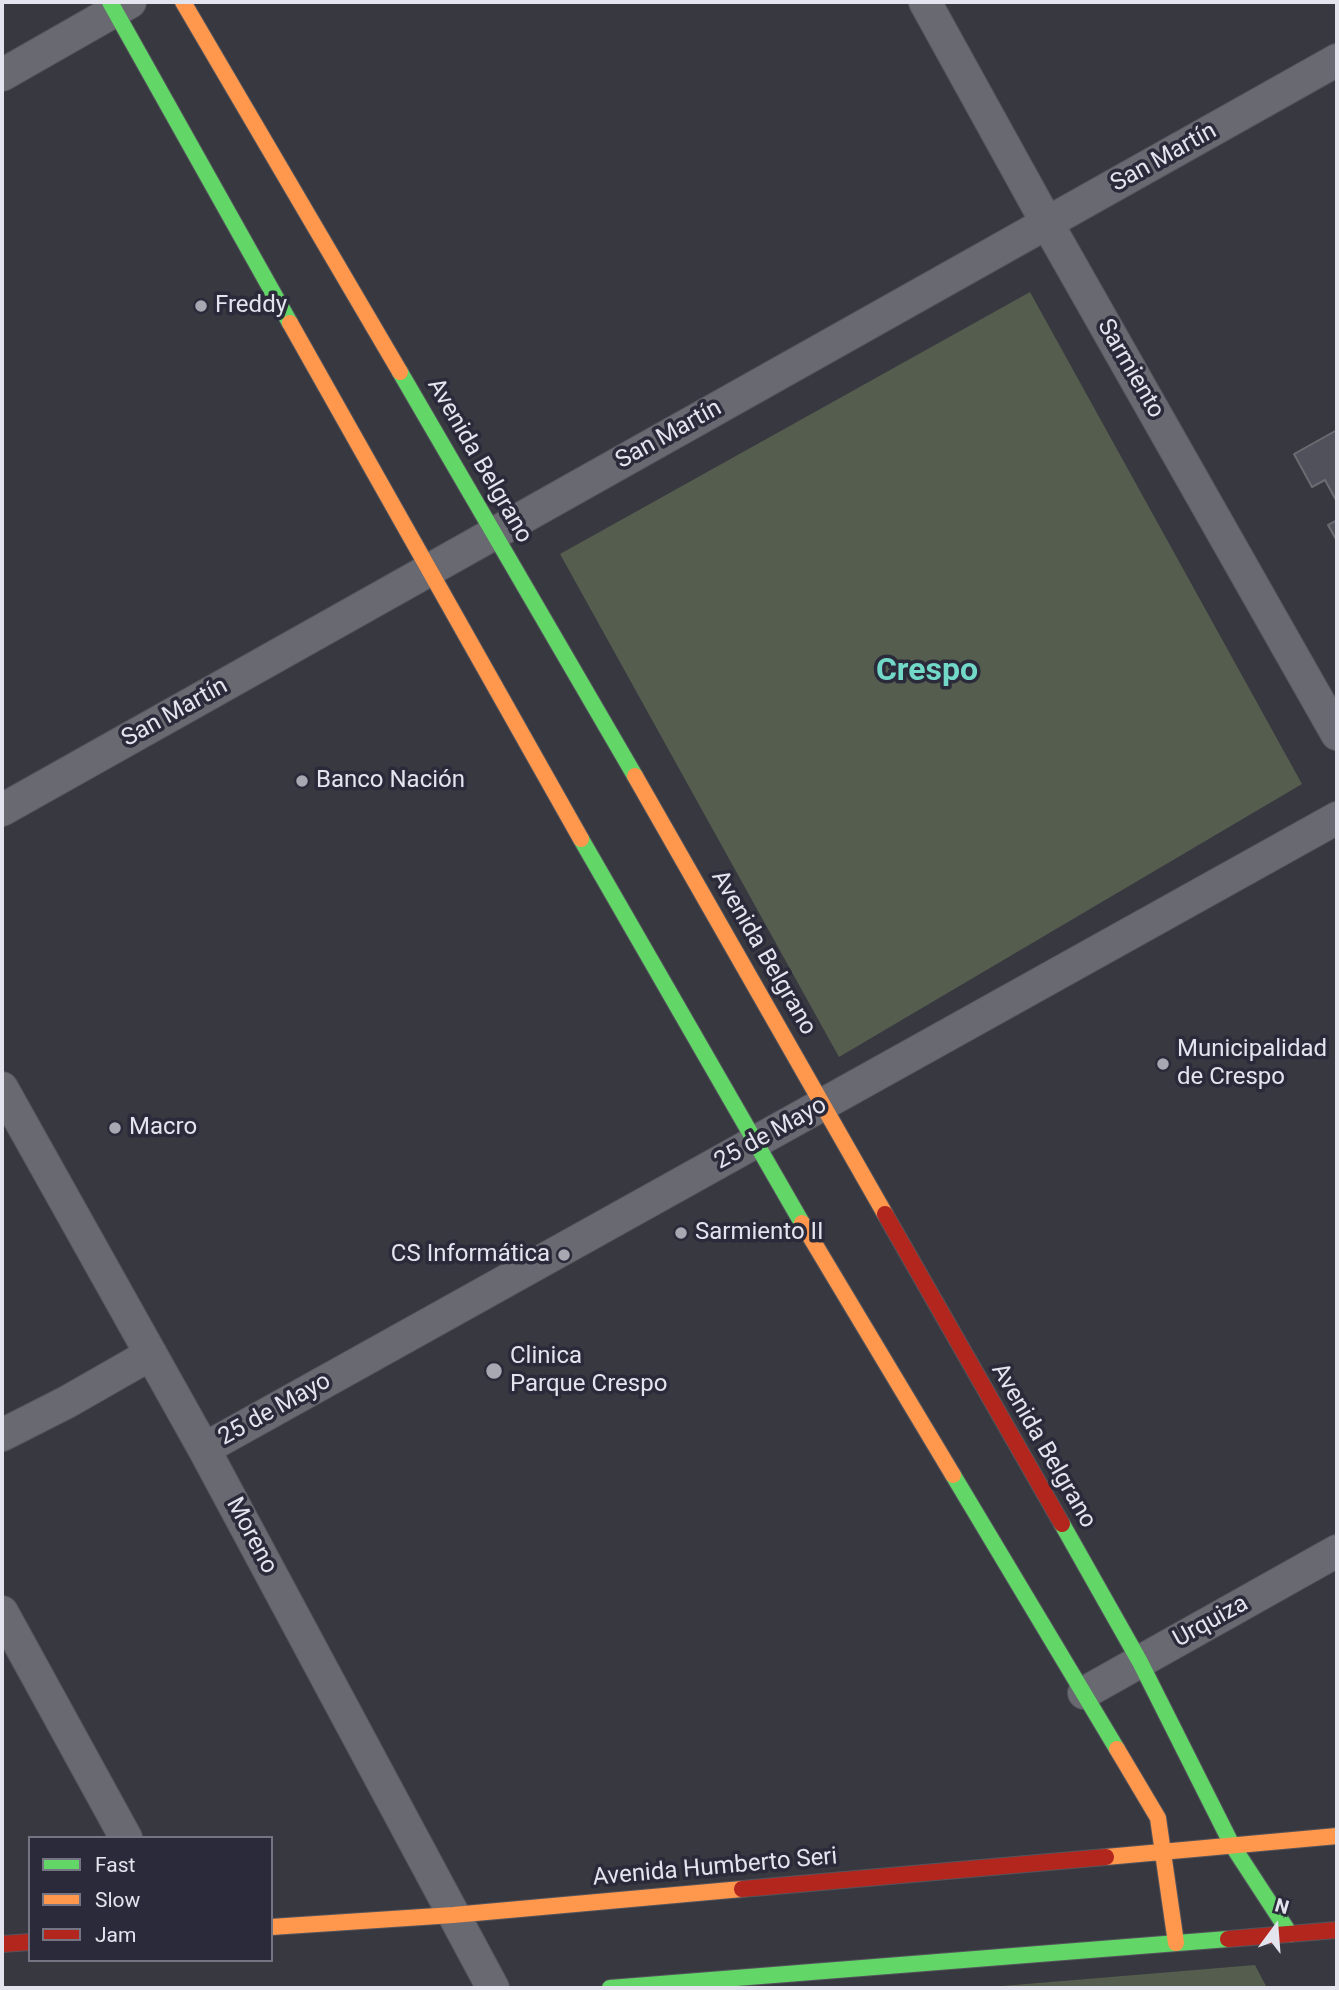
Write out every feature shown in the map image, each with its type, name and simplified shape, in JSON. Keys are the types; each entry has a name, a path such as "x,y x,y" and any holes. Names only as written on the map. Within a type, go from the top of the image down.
{"street":[{"name":"Avenida Belgrano","path":"183,2 495,533 823,1104 1140,1662 1232,1845 1290,1934"},
{"name":"Sarmiento","path":"925,2 1337,734"},
{"path":"2,75 118,5 428,570 754,1143 1158,1818 1176,1943"},
{"name":"San Martín","path":"2,810 1337,60"},
{"name":"25 de Mayo","path":"204,1449 1337,818"},
{"name":"Moreno","path":"2,1088 204,1449 493,1988"},
{"path":"2,1435 151,1354"},
{"name":"Urquiza","path":"1084,1693 1337,1551"},
{"path":"2,1612 125,1836"},
{"name":"Avenida Humberto Seri","path":"273,1927 453,1914 1337,1836"},
{"path":"610,1988 1337,1930"},
{"path":"2,1944 28,1942"}],"green space":[{"path":"1030,292 1302,784 839,1057 560,554"},
{"path":"1255,1965 1267,1988 978,1988"}],"building":[{"path":"1337,430 1337,502 1325,480 1312,487 1294,454"},
{"path":"1337,520 1337,541 1328,525"}],"traffic: fast":[{"path":"110,2 290,323"},
{"path":"400,372 635,776"},
{"path":"581,839 802,1223"},
{"path":"953,1475 1117,1749"},
{"path":"1062,1524 1140,1662 1232,1845 1290,1934"},
{"path":"610,1988 1228,1939"}],"traffic: slow":[{"path":"183,2 400,372"},
{"path":"290,323 581,839"},
{"path":"635,776 885,1214"},
{"path":"802,1223 953,1475"},
{"path":"1117,1749 1158,1818 1176,1943"},
{"path":"1106,1857 1337,1836"},
{"path":"273,1927 453,1915 742,1889"}],"traffic: jam":[{"path":"885,1214 1062,1524"},
{"path":"742,1889 1106,1857"},
{"path":"1228,1939 1337,1930"},
{"path":"2,1944 28,1942"}],"place":[{"name":"Freddy","path":"201,306"},
{"name":"Banco Nación","path":"302,781"},
{"name":"Municipalidad de Crespo","path":"1163,1064"},
{"name":"Macro","path":"115,1128"},
{"name":"Sarmiento II","path":"681,1233"},
{"name":"CS Informática","path":"564,1255"},
{"name":"Clinica Parque Crespo","path":"494,1371"}],"district":[{"name":"Crespo","path":"927,672"}]}
